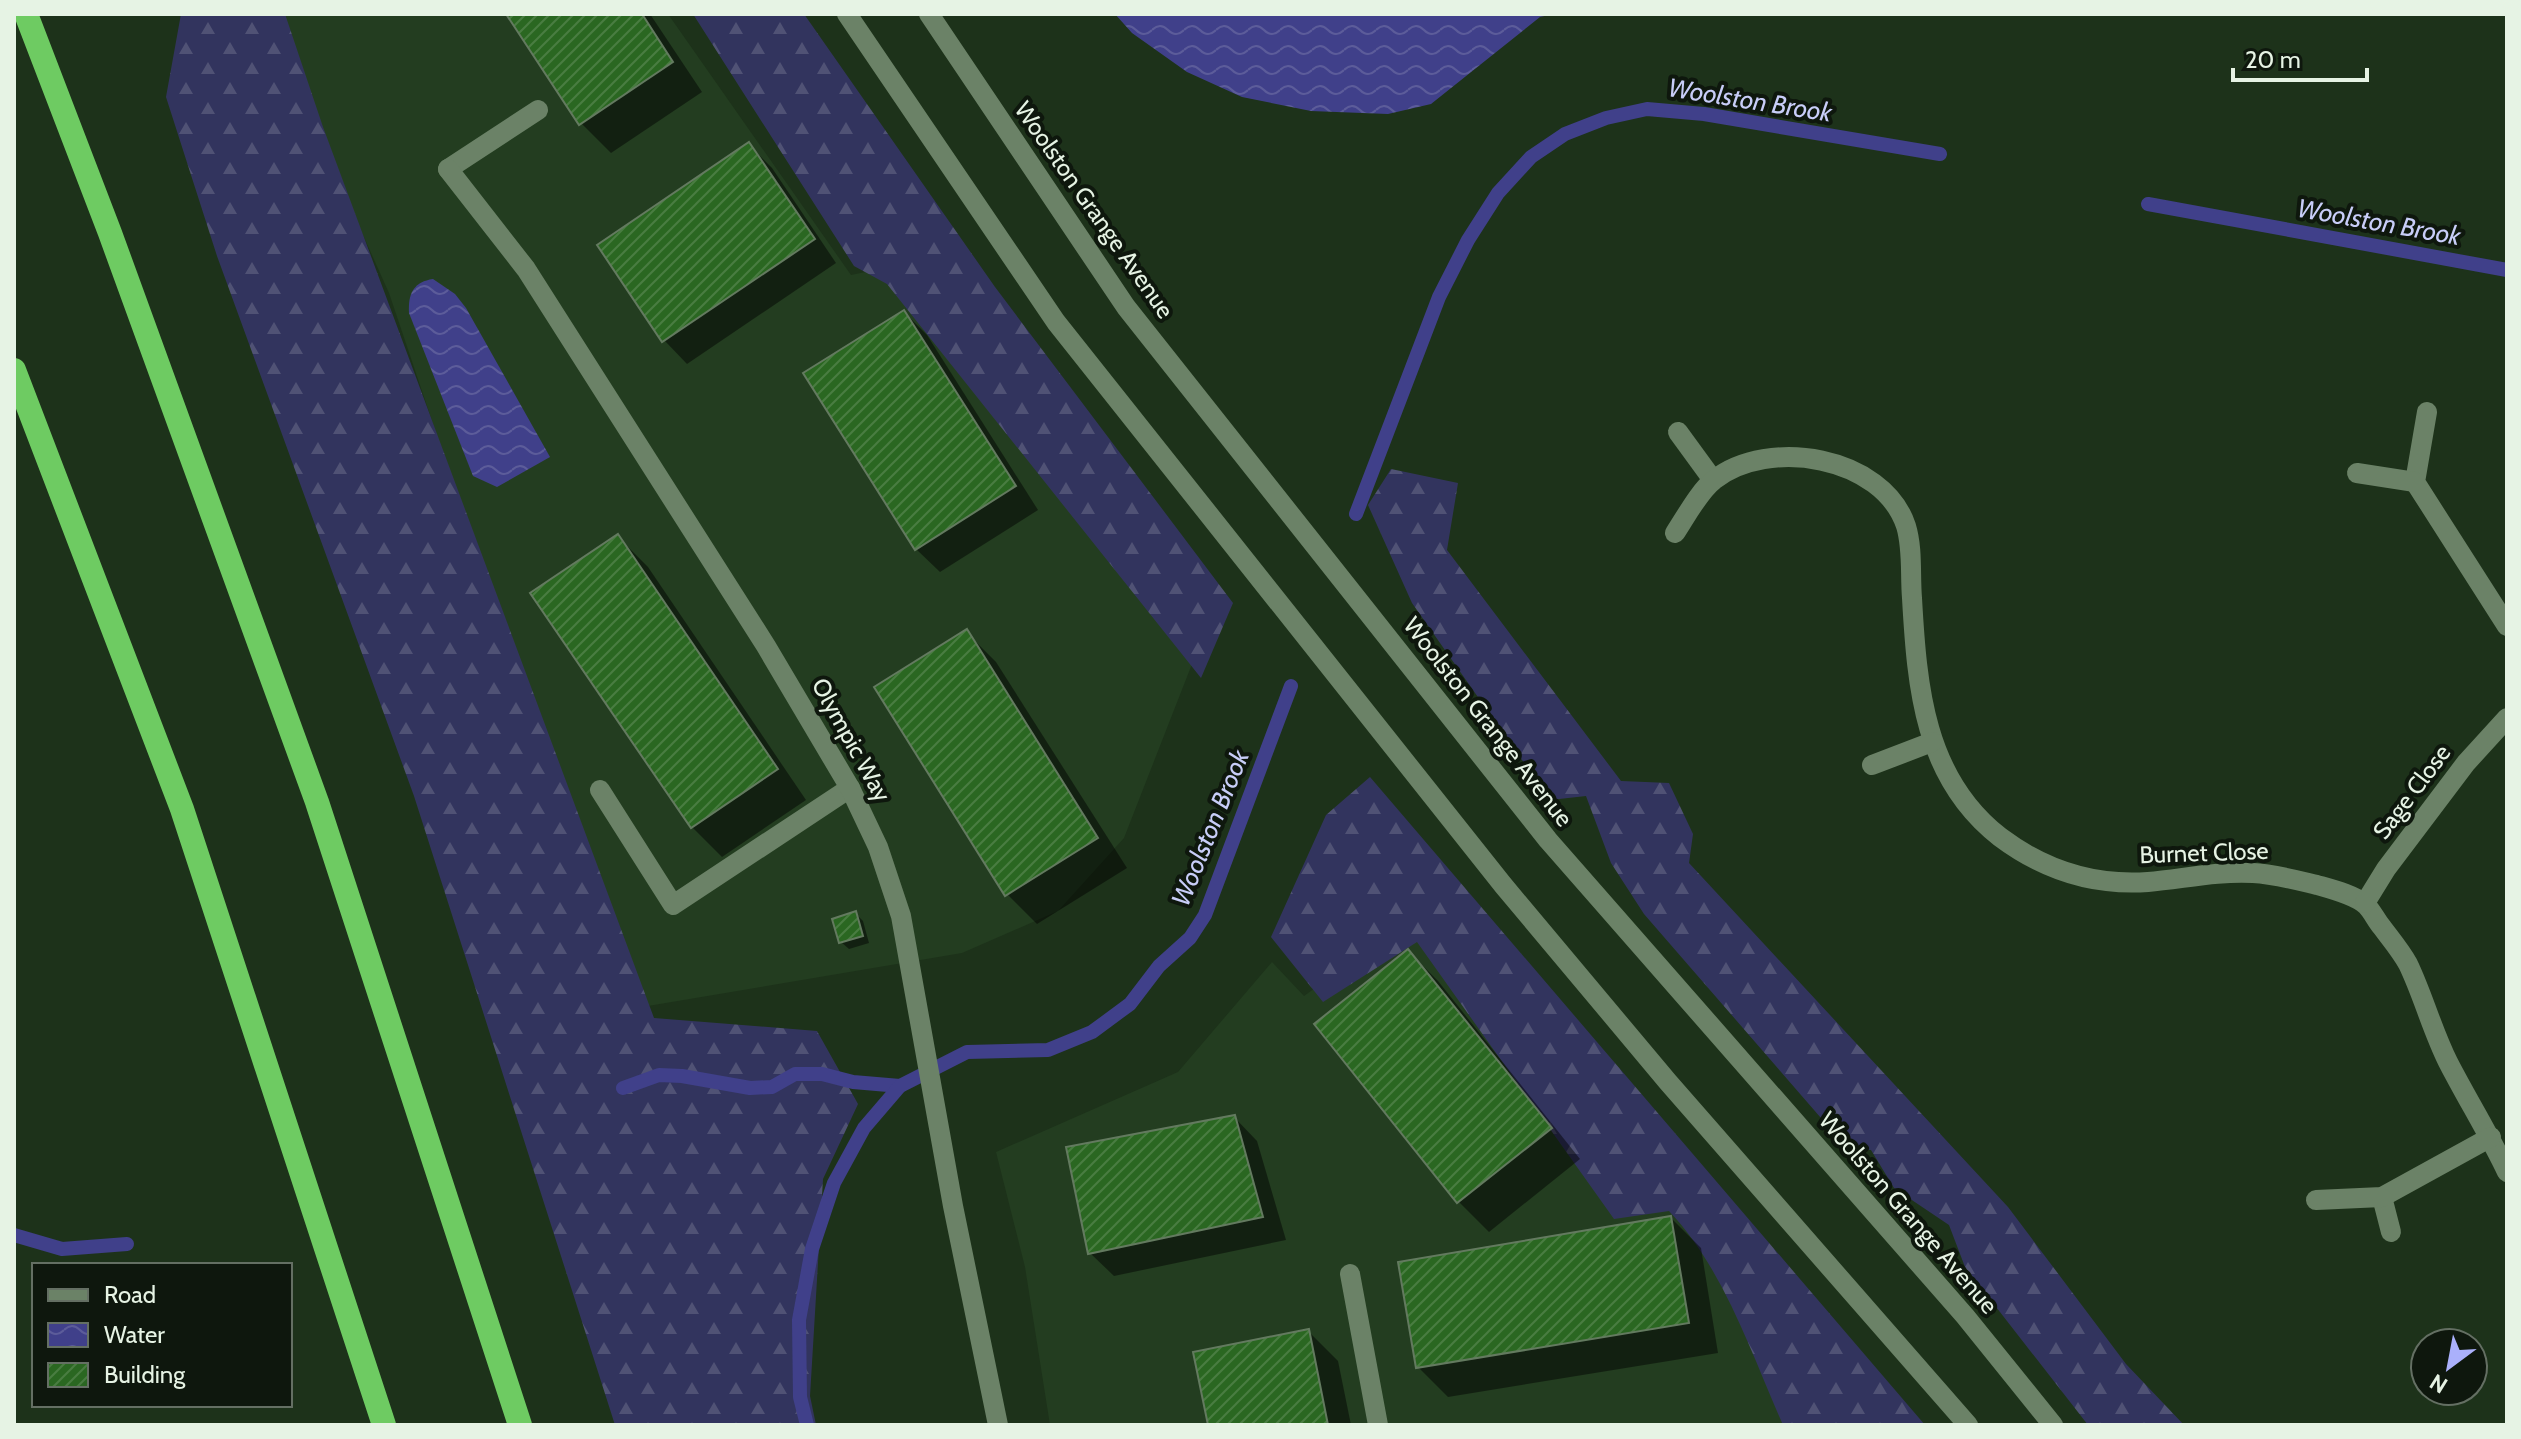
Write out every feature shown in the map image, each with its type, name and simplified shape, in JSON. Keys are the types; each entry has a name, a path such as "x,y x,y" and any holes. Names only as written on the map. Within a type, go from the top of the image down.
{"highway":[{"path":"26,14 115,248 317,802 520,1425"},
{"path":"14,370 182,809 384,1425"}],"street":[{"path":"847,14 1085,360 1513,896 1668,1082 1968,1425"},
{"name":"Woolston Grange Avenue","path":"929,14 1126,307 1548,840 1965,1316 2053,1425"},
{"name":"Olympic Way","path":"538,110 448,169 526,269 766,646 850,788 878,847 901,916 953,1206 998,1425"},
{"path":"2427,412 2415,482 2507,626"},
{"path":"1675,533 1713,480 1678,432"},
{"name":"Burnet Close","path":"1713,480 1742,466 1776,458 1801,457 1854,470 1892,502 1905,524 1910,548 1915,650 1923,710 1932,742 1961,795 1990,829 2022,853 2057,871 2096,881 2145,882 2209,874 2254,873 2291,878 2365,903"},
{"path":"2357,473 2415,482"},
{"name":"Sage Close","path":"2365,903 2386,869 2466,763 2507,718"},
{"path":"1872,765 1932,742"},
{"path":"600,790 673,905 850,788"},
{"path":"2365,903 2407,961 2447,1060 2491,1137 2507,1172"},
{"path":"2316,1200 2382,1197 2491,1137"},
{"path":"2382,1197 2391,1232"},
{"path":"1350,1274 1378,1425"}],"shaded area":[{"path":"276,14 668,14 851,275 894,266 1192,664 1124,838 1058,911 962,953 630,1009 389,293 309,115"},
{"path":"1431,905 1742,1258 1817,1425 1050,1425 1025,1267 996,1152 1178,1072 1272,962 1304,996"}],"green space":[{"path":"181,14 285,14 323,127 654,1018 817,1031 858,1104 823,1179 810,1396 816,1425 615,1425 414,796 217,256 166,97"},
{"path":"693,14 804,14 995,287 1233,603 1201,678 887,284 854,266"},
{"path":"1391,469 1458,483 1447,550 1621,781 1669,783 1693,834 1689,863 2008,1207 2126,1364 2184,1425 2088,1425 1965,1267 1949,1225 1894,1188 1871,1150 1847,1148 1644,914 1611,863 1586,796 1550,800 1412,603 1368,505"},
{"path":"1370,777 1925,1425 1783,1425 1735,1313 1706,1259 1688,1234 1669,1211 1614,1219 1417,942 1323,1002 1271,937 1326,815"}],"water":[{"path":"1115,14 1553,14 1540,17 1431,104 1388,114 1311,111 1242,97 1187,72 1132,33"},
{"path":"433,279 455,294 466,308 550,457 497,487 473,476 409,313 413,290"}],"building":[{"path":"506,14 642,14 673,62 579,125"},
{"path":"749,142 815,239 662,342 597,245"},
{"path":"904,310 1016,486 915,550 803,373"},
{"path":"618,534 778,769 691,828 530,593"},
{"path":"967,629 1098,838 1005,896 874,687"},
{"path":"856,911 863,936 839,943 832,919"},
{"path":"1408,949 1552,1128 1457,1203 1314,1024"},
{"path":"1235,1115 1263,1217 1088,1254 1066,1147"},
{"path":"1671,1216 1689,1323 1416,1368 1398,1262"},
{"path":"1309,1329 1328,1425 1208,1425 1193,1352"}],"waterway":[{"name":"Woolston Brook","path":"1356,514 1439,297 1468,240 1498,193 1531,157 1565,134 1606,118 1647,109 1704,114 1940,154"},
{"name":"Woolston Brook","path":"2148,204 2507,270"},
{"name":"Woolston Brook","path":"807,1425 800,1397 799,1320 812,1249 834,1183 864,1128 900,1086 967,1052 1048,1050 1092,1032 1130,1004 1159,966 1190,938 1205,915 1291,686"},
{"path":"623,1088 659,1075 750,1088 772,1087 795,1074 822,1074 853,1082 900,1086"},
{"path":"14,1235 62,1249 127,1244"}]}
